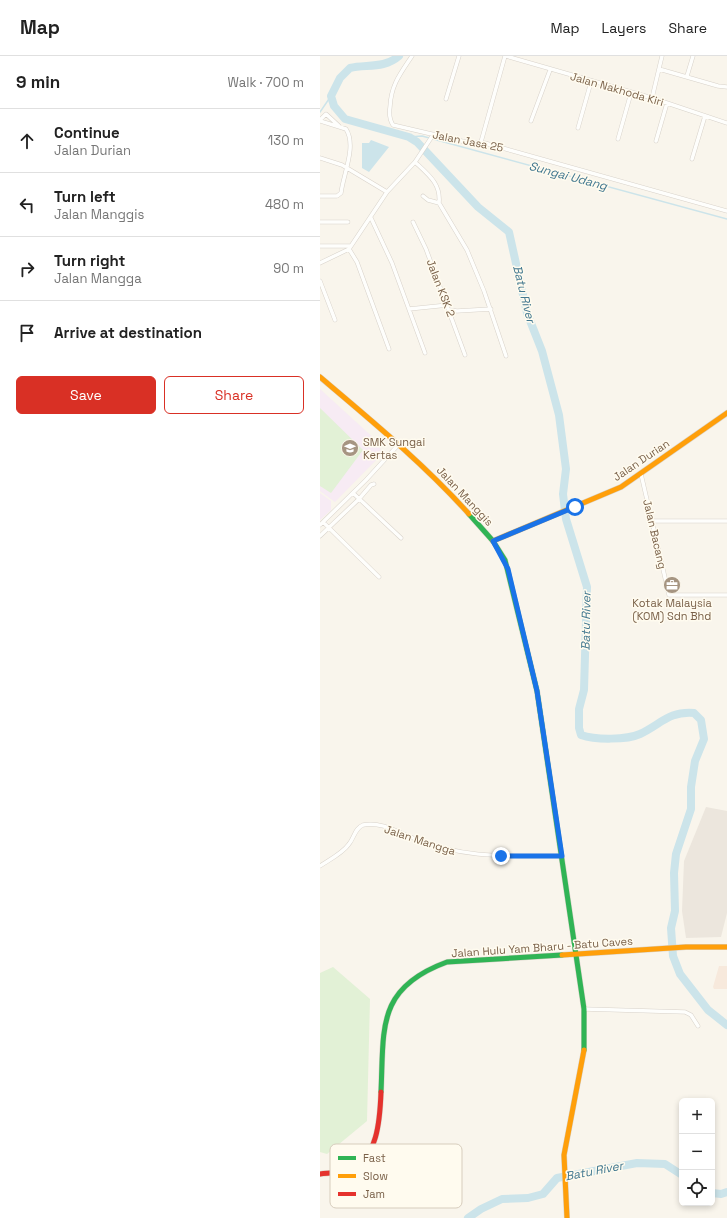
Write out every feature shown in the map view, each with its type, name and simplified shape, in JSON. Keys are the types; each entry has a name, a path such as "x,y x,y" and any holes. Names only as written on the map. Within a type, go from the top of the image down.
{"street":[{"name":"Jalan Jasa 25","path":"412,56 396,80 390,93 389,115 390,121 393,125 432,136 470,143 481,142 727,211"},
{"path":"446,99 459,56"},
{"path":"481,142 505,56"},
{"name":"Jalan Nakhoda Kiri","path":"505,56 591,82 652,98 727,123"},
{"path":"652,98 662,56"},
{"path":"687,76 693,56"},
{"path":"659,69 718,86 727,86"},
{"path":"531,121 550,70"},
{"path":"578,128 591,82"},
{"path":"618,139 631,93"},
{"path":"656,141 667,103"},
{"path":"320,196 339,195 348,168 350,147 349,133 346,129 340,127 320,120 326,114 340,127"},
{"path":"692,159 705,116"},
{"path":"320,263 350,248 387,192 416,161 432,136"},
{"path":"320,158 348,168 387,192"},
{"path":"416,161 437,184 439,191 439,204 467,250 491,309 506,356"},
{"path":"423,196 428,200 439,204"},
{"path":"370,218 392,263 425,353"},
{"path":"320,222 348,222"},
{"name":"Jalan KSK 2","path":"413,222 426,249 450,310 465,355"},
{"path":"320,246 350,248"},
{"path":"350,248 357,262 389,349"},
{"path":"320,281 335,320"},
{"path":"409,309 448,305"},
{"path":"450,310 491,309"},
{"name":"Jalan Manggis","path":"320,377 399,444 440,482 493,541 508,569 537,691 584,1009 585,1046 564,1156 567,1218"},
{"name":"Jalan Durian","path":"493,541 621,487 727,413"},
{"path":"320,525 353,493 399,444"},
{"name":"Jalan Bacang","path":"641,474 669,595 727,595"},
{"path":"320,536 360,499 371,485 374,484"},
{"path":"353,493 400,538"},
{"path":"652,521 727,520"},
{"path":"323,522 379,577"},
{"name":"Jalan Mangga","path":"320,866 349,845 357,829 363,826 373,825 393,829 428,844 479,856 562,856"},
{"name":"Jalan Hulu Yam Bharu - Batu Caves","path":"374,1144 381,1119 384,1024 396,995 417,975 447,962 686,947 727,947"},
{"path":"584,1009 685,1012 691,1015 698,1026"},
{"name":"Jalan Hulu Yam Bharu - Batu Caves","path":"320,1174 330,1174"}],"shaded area":[{"name":"SMK Sungai Kertas","path":"320,389 378,442 382,454 335,502 320,491"},
{"path":"320,493 331,501 331,510 320,520"},
{"path":"706,807 727,811 727,913 721,937 686,938 682,911 684,861"},
{"path":"719,966 727,966 727,989 714,989 713,987"}],"green space":[{"path":"320,408 363,450 331,493 320,486"},
{"path":"333,967 370,999 367,1121 339,1144 330,1144 330,1152 327,1154 320,1152 320,973"}],"water":[{"path":"371,140 389,147 369,172 362,168 362,143 369,143"}],"waterway":[{"name":"Batu River","path":"399,56 387,63 350,68 340,78 331,96 334,106 345,119 409,137 417,142 478,207 509,232 527,313 542,351 559,415 566,469 563,494 566,519 587,587 584,690 579,709 579,728 581,735 587,737 619,738 640,734 671,716 678,714 694,713 701,720 704,739 695,761 691,787 691,809 676,854 674,873 675,911 671,928 673,956 680,974 708,1010 727,1025"},
{"path":"320,112 331,96"},
{"name":"Sungai Udang","path":"409,137 422,136 727,219"},
{"name":"Batu River","path":"468,1218 481,1209 502,1199 528,1198 543,1194 557,1178 637,1163 665,1164 679,1173"},
{"name":"Batu River","path":"715,1193 721,1194 727,1192"}],"traffic: fast":[{"path":"469,514 493,541 505,560 537,691 584,1009 584,1050"},
{"path":"381,1092 384,1030 388,1013 396,998 407,984 424,972 447,962 562,955"}],"traffic: slow":[{"path":"320,377 416,460 469,514"},
{"path":"493,541 621,487 727,413"},
{"path":"562,955 686,947 727,947"},
{"path":"567,1218 564,1155 584,1050"}],"traffic: jam":[{"path":"372,1144 380,1114 381,1092"},
{"path":"320,1174 330,1173"}],"place":[{"name":"SMK Sungai Kertas","path":"350,448"},
{"name":"Kotak Malaysia (KOM) Sdn Bhd","path":"672,585"}],"route":[{"path":"501,856 562,856 537,691 530,659 515,607 508,569 493,541 575,507"}]}
